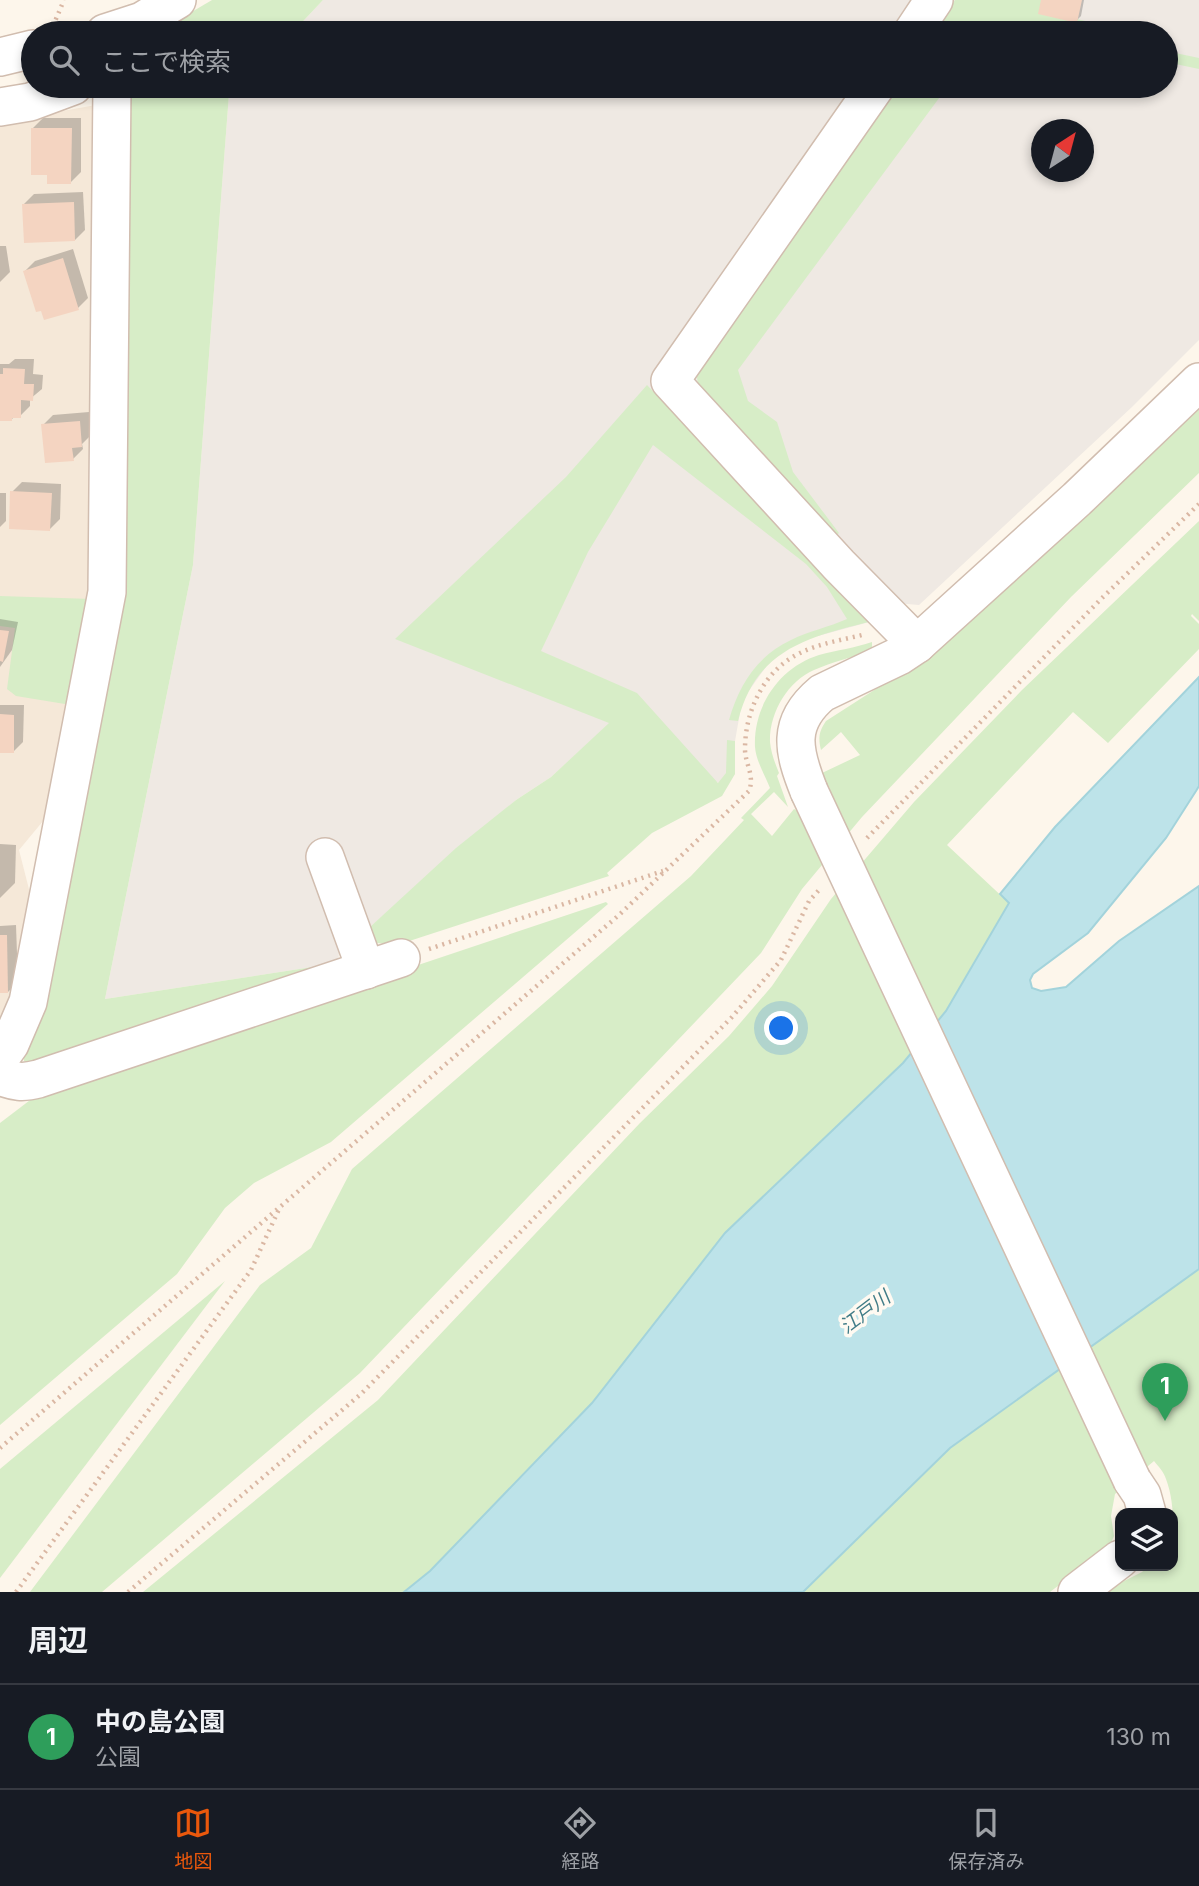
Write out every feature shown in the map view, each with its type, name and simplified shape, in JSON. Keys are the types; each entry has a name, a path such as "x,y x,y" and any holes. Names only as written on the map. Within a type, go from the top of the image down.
{"street":[{"path":"142,21 177,0"},
{"path":"920,21 934,0"},
{"path":"0,57 21,52"},
{"path":"0,107 41,98"},
{"path":"0,1058 15,1036 28,1002 107,592 112,98"},
{"path":"868,98 670,381 839,565 917,644"},
{"path":"1146,1508 1142,1495 1132,1480 809,791 801,771 795,740 796,729 811,702 822,693 899,656 917,644 1077,499 1199,382"},
{"path":"325,857 366,970"},
{"path":"0,1076 13,1082 38,1079 401,958"},
{"path":"1077,1592 1115,1563"}],"path":[{"path":"55,21 64,0"},
{"path":"864,842 1102,598 1199,504"},
{"path":"0,1448 620,915 749,791"},
{"path":"401,958 666,870"},
{"path":"128,1592 361,1394 391,1364 732,1017 781,960 809,901 827,881"},
{"path":"16,1592 251,1270 282,1205"}],"shaded area":[{"path":"323,0 1199,0 1199,340 1132,407 919,605 895,603 873,621 807,639 788,648 768,664 741,707 735,741 735,774 719,783 610,723 551,777 516,800 370,927 340,940 338,963 105,999 193,565 229,98 1178,98 1178,21 303,21"},
{"path":"96,105 92,599 48,815 19,850 32,901 6,1018 0,1020 0,122"}],"green space":[{"path":"212,0 323,0 303,21 176,21"},
{"path":"955,0 1041,0 1086,21 941,21"},
{"path":"1178,54 1199,58 1199,69 1178,65"},
{"path":"127,98 229,98 193,565 105,999 338,963 29,1065 24,1061 23,1050 83,776"},
{"path":"887,98 939,98 738,370 748,401 777,422 793,472 839,533 835,537 699,395 696,368"},
{"path":"647,385 873,621 827,633 788,650 771,662 758,677 746,697 738,721 729,720 744,684 768,654 798,637 847,619 827,587 806,564 653,445 588,552 541,651 637,693 718,783 726,773 727,740 735,741 735,774 722,796 652,833 607,873 609,876 397,945 377,943 370,937 370,927 456,848 516,800 551,777 609,723 395,639 566,477"},
{"path":"1199,404 1199,473 1071,597 862,817 802,889 761,953 360,1373 102,1592 30,1592 260,1285 311,1248 352,1169 691,876 744,820 741,818 770,788 757,757 756,732 764,703 781,679 792,669 819,655 872,642 872,651 828,664 805,675 782,699 773,720 770,742 779,773 777,776 788,807 774,792 751,814 772,836 794,809 804,815 830,789 822,773 860,755 841,732 821,750 820,735 826,721 896,676"},
{"path":"1199,521 1199,621 1192,614 1191,616 1199,624 1199,649 1108,743 1073,712 947,845 1009,903 946,1011 903,1063 725,1233 592,1403 430,1571 404,1592 143,1592 378,1400 640,1123 729,1036 772,986 831,899 914,802 1022,690"},
{"path":"0,596 92,599 71,705 16,696 7,689 15,628 0,626"},
{"path":"606,902 608,904 331,1142 254,1183 225,1208 177,1274 0,1425 0,1123 42,1091"},
{"path":"1199,1269 1199,1592 1102,1592 1143,1571 1178,1571 1178,1508 1172,1508 1165,1476 1154,1461 1115,1494 1111,1516 1114,1536 1111,1543 1050,1592 803,1592 950,1448"},
{"path":"225,1281 0,1578 0,1469"}],"water":[{"name":"江戸川","path":"1199,677 1199,786 1166,838 1088,933 1033,974 1030,980 1032,988 1041,991 1066,987 1119,941 1199,886 1199,1269 950,1448 803,1592 404,1592 430,1571 592,1403 725,1233 903,1063 946,1011 1009,903 1000,894 1055,827"}],"building":[{"path":"1041,0 1082,0 1077,21 1038,14"},
{"path":"31,128 72,128 71,184 47,184 47,175 31,175"},
{"path":"74,202 75,241 24,243 22,204"},
{"path":"63,258 79,310 44,320 41,311 36,312 23,271"},
{"path":"3,368 25,369 24,384 34,384 33,401 21,400 21,418 12,418 12,421 0,421 0,374 3,374"},
{"path":"80,421 82,447 72,448 74,461 45,463 41,424"},
{"path":"10,491 52,493 50,531 9,529"},
{"path":"0,630 9,631 3,662 0,661"},
{"path":"0,714 14,715 14,753 0,753"},
{"path":"0,935 7,935 8,993 0,993"}],"place":[{"name":"中の島公園","path":"1165,1421"}]}
